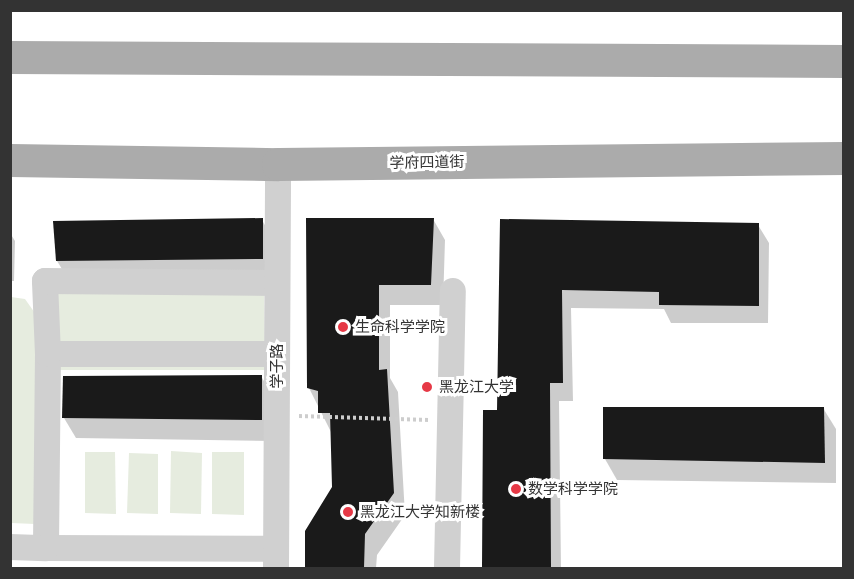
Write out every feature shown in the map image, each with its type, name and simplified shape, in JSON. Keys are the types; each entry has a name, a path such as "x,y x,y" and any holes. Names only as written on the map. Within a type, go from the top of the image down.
{"main road":[{"path":"10,57 843,61"},
{"name":"学府四道街","path":"10,160 278,164 843,158"}],"street":[{"name":"学子路","path":"276,559 278,164"},
{"path":"46,548 48,354 45,281 277,283"},
{"path":"447,568 453,291"},
{"path":"48,354 277,354"},
{"path":"10,547 276,559"}],"path":[{"path":"277,416 451,420"}],"shaded area":[{"path":"54,287 264,288 265,370 57,370"},
{"path":"11,297 25,299 42,323 35,524 11,523"},
{"path":"171,451 202,453 201,514 170,513"},
{"path":"85,452 115,452 116,514 85,513"},
{"path":"212,452 244,452 244,515 212,514"},
{"path":"129,453 158,454 158,514 127,513"}],"building":[{"path":"263,218 263,259 56,261 53,221"},
{"name":"生命科学学院","path":"306,218 434,218 431,285 379,285 379,370 387,369 394,493 365,534 364,568 305,568 305,531 332,487 330,413 318,413 318,391 307,388"},
{"path":"500,219 759,223 759,306 659,305 659,292 562,290 563,383 550,383 551,568 482,568 483,410 497,410"},
{"path":"262,375 262,420 62,418 63,376"},
{"path":"603,407 824,407 825,463 603,459"}],"place":[{"name":"生命科学学院","path":"343,327"},
{"name":"黑龙江大学","path":"427,387"},
{"name":"数学科学学院","path":"516,489"},
{"name":"黑龙江大学知新楼","path":"348,512"}]}
